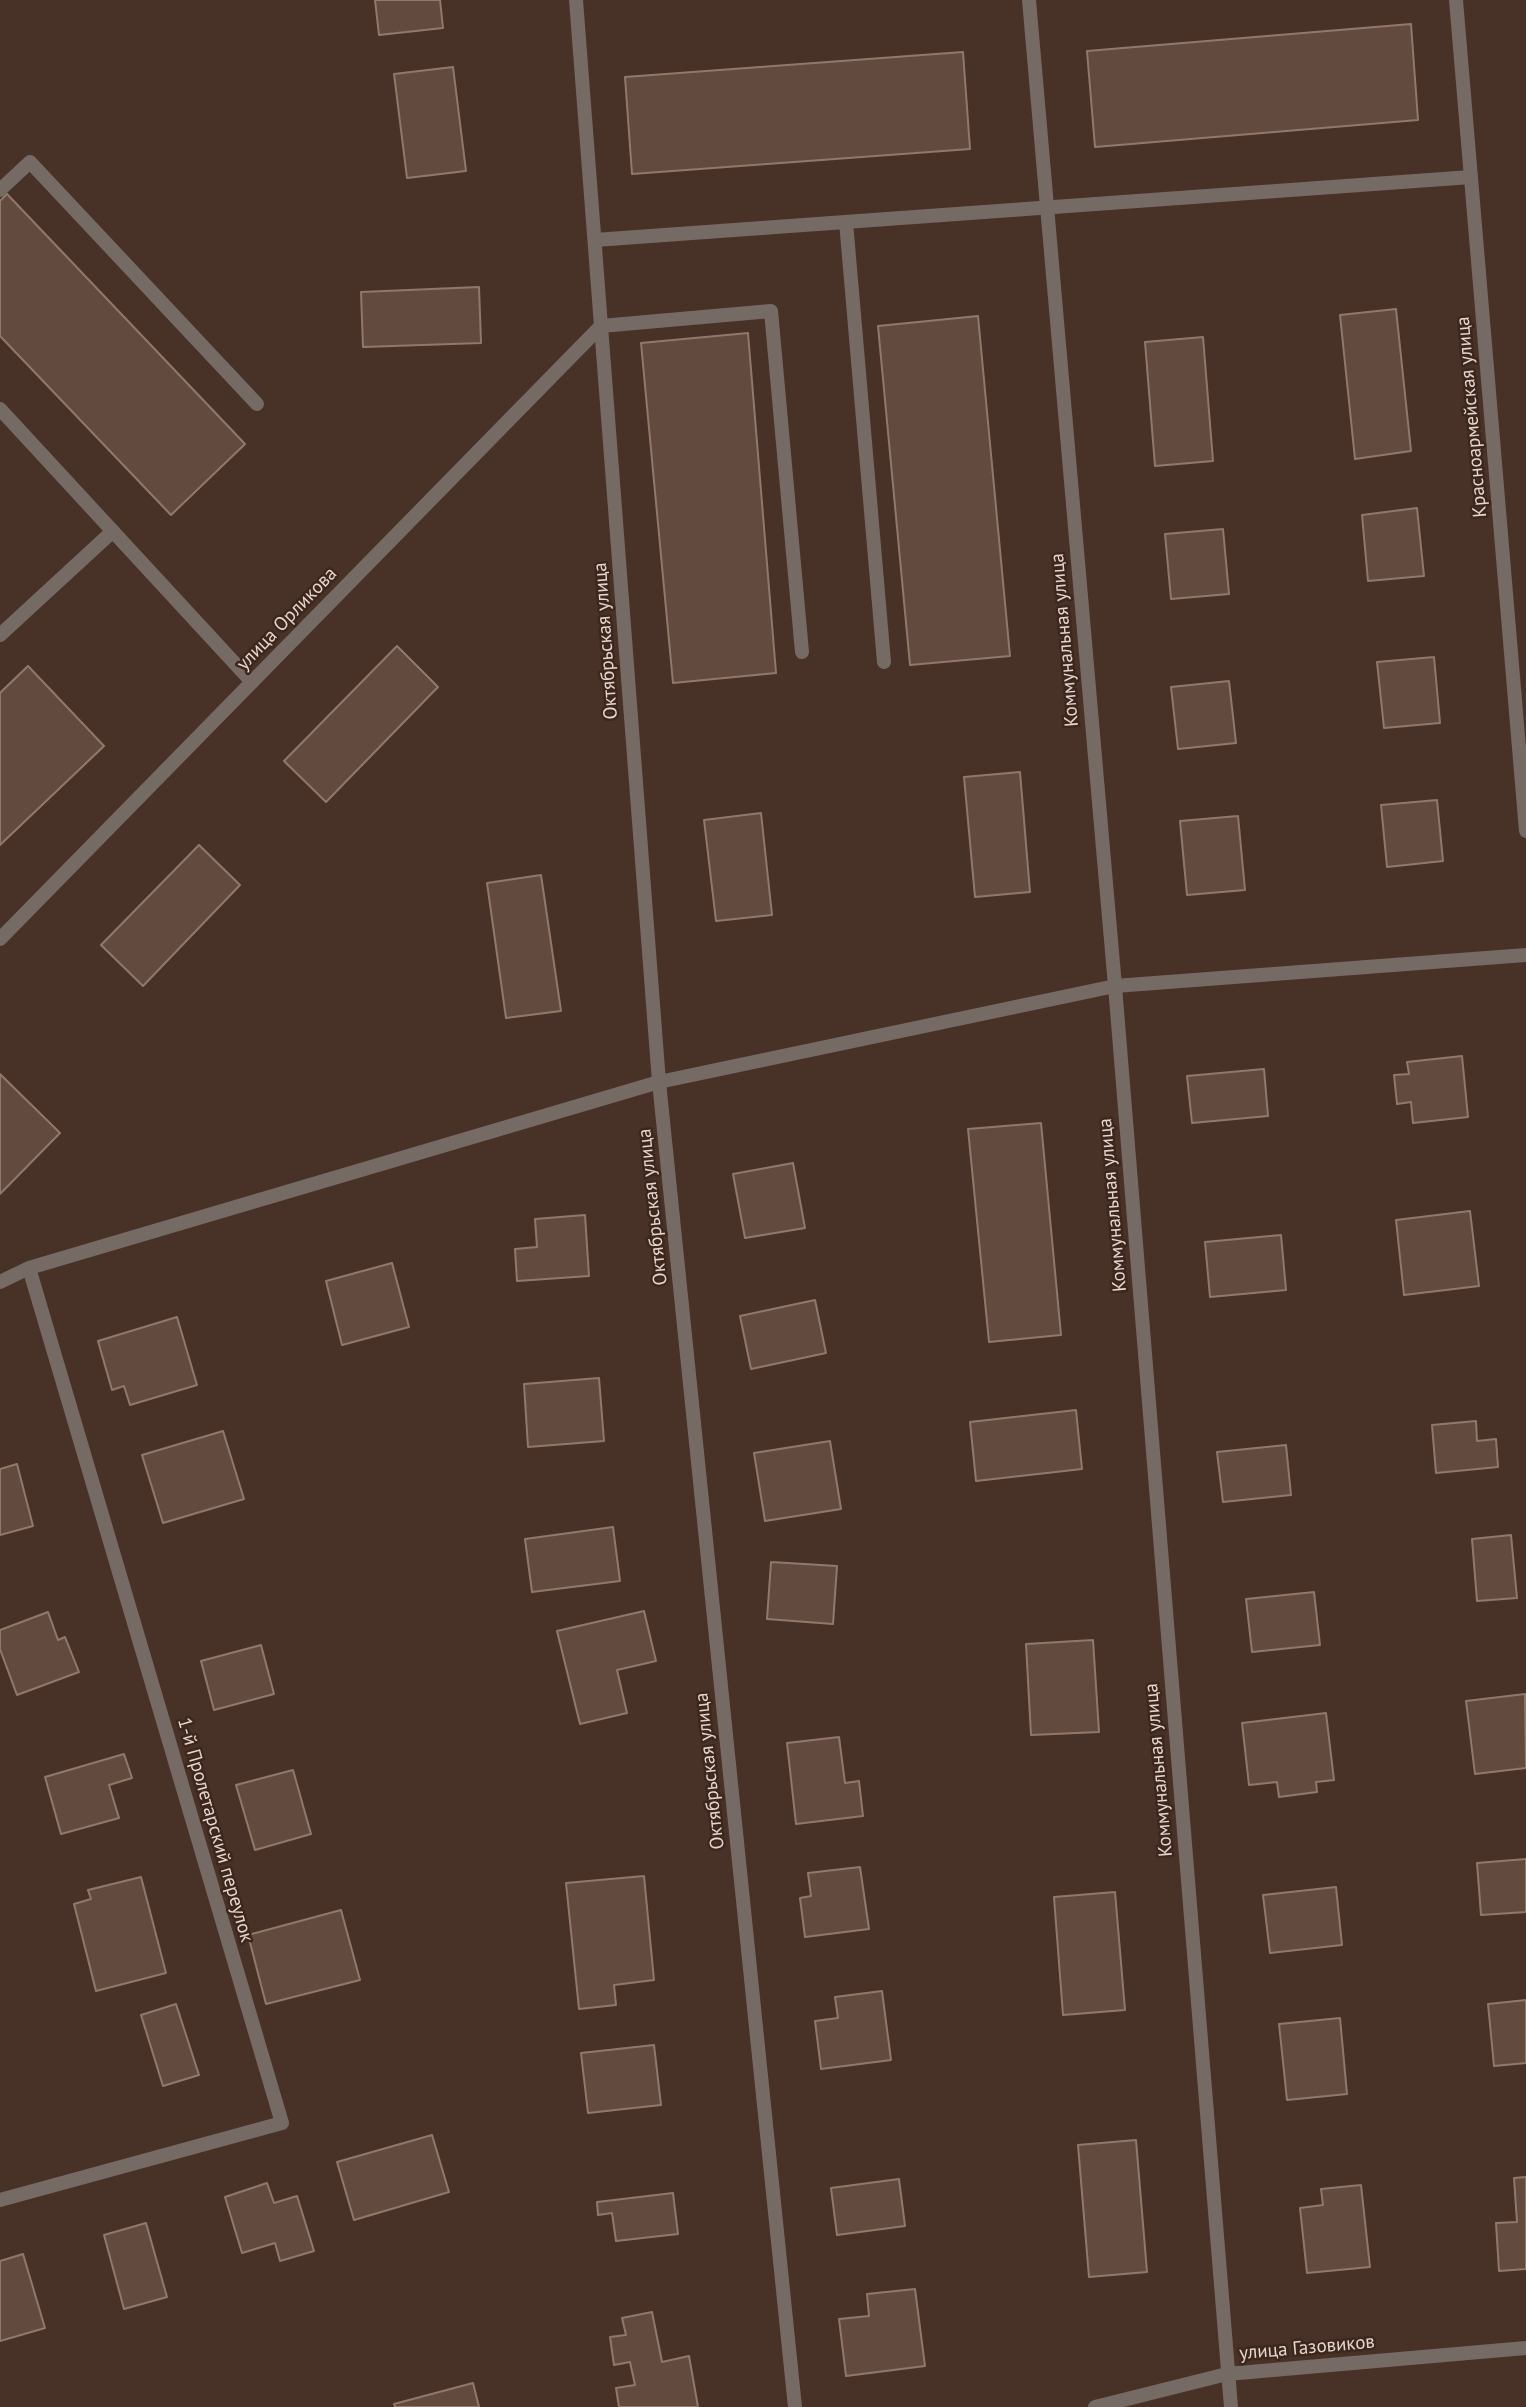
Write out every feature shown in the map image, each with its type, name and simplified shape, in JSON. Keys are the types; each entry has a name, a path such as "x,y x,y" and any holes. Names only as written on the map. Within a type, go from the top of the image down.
{"street":[{"name":"Октябрьская улица","path":"576,0 659,1082 795,2407"},
{"name":"Коммунальная улица","path":"1029,0 1115,986 1231,2407"},
{"name":"Красноармейская улица","path":"1456,0 1526,831"},
{"path":"0,190 30,162 257,404"},
{"path":"594,240 1471,177"},
{"path":"846,222 884,662"},
{"path":"601,326 771,310 802,652"},
{"name":"улица Орликова","path":"0,939 601,326"},
{"path":"0,409 252,682"},
{"path":"0,635 114,531"},
{"path":"0,1282 29,1268 659,1082 1115,986 1526,955"},
{"name":"1-й Пролетарский переулок","path":"0,2200 282,2123 29,1268"},
{"name":"улица Газовиков","path":"1095,2407 1227,2374 1526,2348"}],"building":[{"path":"375,0 440,0 443,28 379,35"},
{"path":"1411,24 1418,120 1095,147 1087,51"},
{"path":"963,52 970,149 632,174 625,77"},
{"path":"453,67 466,171 407,178 394,74"},
{"path":"7,194 245,444 171,515 0,336 0,201"},
{"path":"479,287 481,343 363,347 361,292"},
{"path":"1396,309 1411,451 1355,459 1340,315"},
{"path":"978,316 1010,656 910,665 878,326"},
{"path":"748,333 776,673 673,683 641,343"},
{"path":"1203,337 1213,461 1155,466 1145,342"},
{"path":"1417,508 1424,576 1368,581 1362,515"},
{"path":"1223,529 1229,594 1171,599 1165,534"},
{"path":"397,646 438,687 326,802 284,761"},
{"path":"1434,657 1440,723 1384,728 1377,662"},
{"path":"28,666 104,746 0,845 0,693"},
{"path":"1229,681 1236,743 1178,749 1171,687"},
{"path":"1020,772 1030,892 975,897 964,777"},
{"path":"1437,800 1443,861 1387,867 1381,805"},
{"path":"761,813 772,915 716,921 704,820"},
{"path":"1238,816 1245,890 1187,895 1180,821"},
{"path":"199,845 240,885 143,986 101,945"},
{"path":"541,875 561,1011 506,1018 487,883"},
{"path":"1462,1056 1468,1117 1413,1123 1411,1102 1397,1104 1394,1075 1409,1074 1407,1062"},
{"path":"1264,1069 1268,1116 1192,1123 1187,1076"},
{"path":"0,1074 60,1133 0,1194"},
{"path":"1041,1123 1061,1335 989,1342 968,1129"},
{"path":"793,1163 805,1228 745,1238 733,1174"},
{"path":"1470,1211 1479,1286 1404,1295 1396,1220"},
{"path":"585,1215 589,1276 517,1281 515,1249 537,1247 535,1219"},
{"path":"1281,1235 1286,1290 1210,1297 1205,1242"},
{"path":"392,1263 409,1327 342,1345 326,1281"},
{"path":"815,1300 826,1353 751,1369 740,1316"},
{"path":"177,1317 197,1385 130,1405 124,1386 112,1390 98,1341"},
{"path":"599,1378 604,1441 528,1447 524,1384"},
{"path":"1076,1410 1082,1469 976,1481 970,1422"},
{"path":"1476,1421 1477,1441 1496,1439 1498,1467 1436,1473 1432,1425"},
{"path":"223,1431 244,1499 163,1523 142,1455"},
{"path":"830,1441 841,1509 765,1521 754,1453"},
{"path":"1286,1445 1291,1495 1223,1502 1217,1452"},
{"path":"17,1464 33,1526 0,1535 0,1469"},
{"path":"613,1527 620,1581 532,1592 525,1539"},
{"path":"1511,1535 1517,1598 1477,1601 1472,1539"},
{"path":"771,1562 837,1566 833,1624 767,1619"},
{"path":"1314,1592 1320,1645 1252,1652 1246,1599"},
{"path":"644,1611 656,1661 617,1670 627,1713 580,1724 557,1631"},
{"path":"48,1612 58,1640 65,1637 79,1672 17,1695 0,1649 0,1630"},
{"path":"1093,1640 1099,1732 1031,1735 1026,1644"},
{"path":"261,1645 274,1694 214,1710 201,1661"},
{"path":"1525,1694 1526,1768 1475,1774 1466,1701"},
{"path":"1326,1713 1334,1780 1316,1782 1317,1792 1279,1797 1277,1782 1249,1785 1242,1723"},
{"path":"839,1737 845,1783 859,1781 863,1816 796,1824 787,1743"},
{"path":"124,1754 132,1778 109,1785 119,1818 61,1834 45,1777"},
{"path":"293,1770 311,1834 255,1850 236,1785"},
{"path":"1526,1859 1526,1912 1481,1915 1477,1863"},
{"path":"860,1867 869,1929 805,1937 800,1898 811,1896 808,1873"},
{"path":"644,1876 654,1980 614,1985 616,2005 579,2009 566,1883"},
{"path":"141,1877 166,1973 96,1991 74,1904 91,1899 88,1890"},
{"path":"1336,1887 1342,1945 1270,1953 1263,1895"},
{"path":"1115,1892 1125,2010 1063,2015 1054,1897"},
{"path":"341,1910 360,1980 266,2004 248,1935"},
{"path":"882,1991 891,2060 821,2069 815,2021 838,2018 835,1997"},
{"path":"1526,2000 1526,2063 1494,2066 1488,2004"},
{"path":"176,2004 199,2075 163,2086 141,2015"},
{"path":"1340,2018 1347,2094 1287,2100 1279,2024"},
{"path":"654,2045 661,2105 588,2113 581,2053"},
{"path":"432,2135 449,2192 354,2220 337,2162"},
{"path":"1136,2140 1147,2272 1089,2277 1078,2145"},
{"path":"1526,2177 1526,2269 1499,2271 1496,2223 1517,2222 1514,2178"},
{"path":"899,2179 905,2226 837,2235 831,2188"},
{"path":"267,2183 274,2203 297,2196 314,2251 280,2261 275,2243 242,2253 225,2197"},
{"path":"1361,2185 1370,2267 1307,2273 1300,2208 1323,2205 1321,2189"},
{"path":"673,2193 678,2234 616,2241 612,2213 598,2215 597,2202"},
{"path":"146,2223 167,2297 124,2309 104,2235"},
{"path":"23,2254 45,2328 0,2341 0,2261"},
{"path":"915,2289 925,2366 846,2376 839,2319 869,2316 867,2294"},
{"path":"652,2312 662,2362 689,2356 698,2407 619,2407 616,2388 635,2385 630,2362 614,2365 610,2337 626,2335 622,2318"},
{"path":"473,2383 479,2407 395,2407 394,2404"}]}
